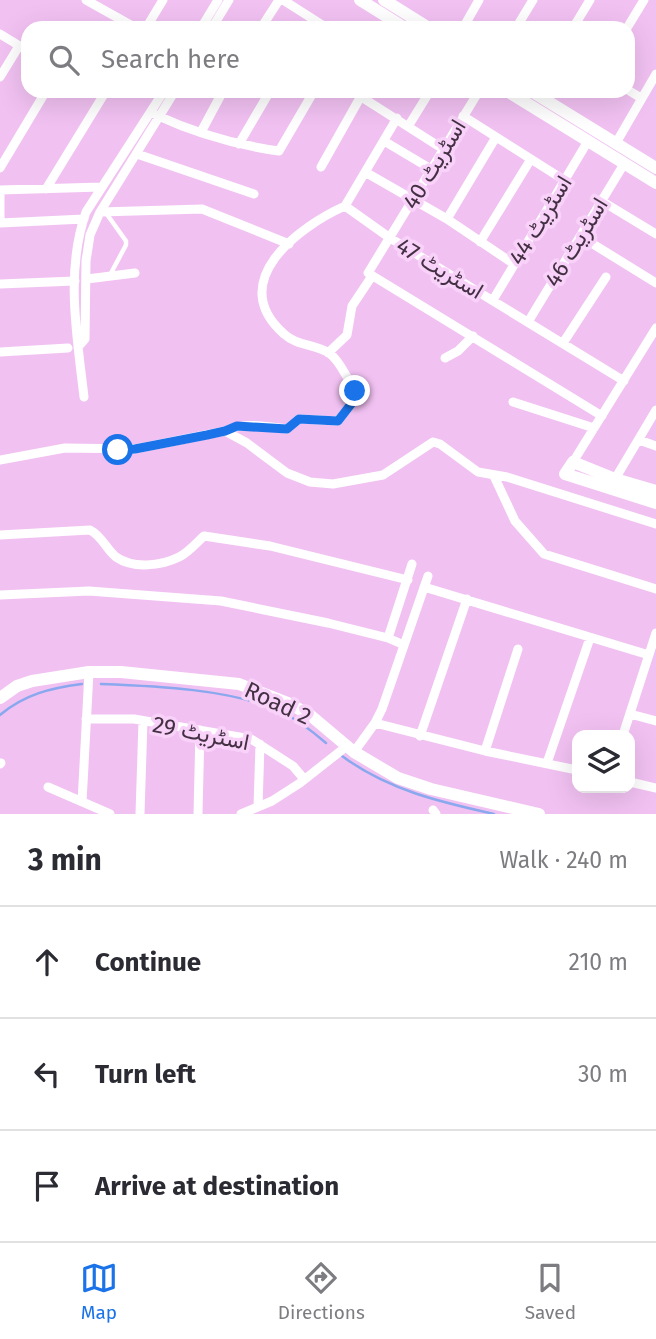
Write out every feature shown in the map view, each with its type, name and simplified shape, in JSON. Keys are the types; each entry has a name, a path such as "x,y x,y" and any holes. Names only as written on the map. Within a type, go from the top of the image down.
{"street":[{"path":"86,0 124,21"},
{"path":"150,21 163,0"},
{"path":"205,21 218,0"},
{"path":"216,21 229,0"},
{"path":"266,21 281,0 316,21"},
{"path":"360,0 394,21"},
{"path":"384,0 418,21"},
{"path":"467,21 479,0"},
{"path":"523,21 533,0"},
{"path":"577,21 590,0"},
{"path":"632,21 645,0"},
{"path":"0,34 21,47"},
{"path":"0,77 21,52"},
{"path":"616,143 656,74"},
{"path":"635,94 641,98"},
{"path":"0,168 42,98"},
{"path":"46,189 102,98"},
{"path":"0,352 73,347 85,339 86,261 90,235 137,154 162,98"},
{"path":"84,397 73,347 74,258 84,219 101,187 169,98"},
{"path":"201,132 219,98"},
{"path":"239,144 266,98"},
{"path":"156,115 239,144 279,151 310,98"},
{"path":"321,167 355,98"},
{"path":"364,98 443,149"},
{"path":"409,125 425,98"},
{"name":"اسٹریٹ 40","path":"328,353 347,335 352,306 412,199 475,98"},
{"path":"518,98 656,183"},
{"path":"542,98 656,167"},
{"path":"463,116 564,180"},
{"path":"0,460 65,448 135,449 225,431 237,426 287,429 299,419 338,421 355,399 355,391 328,353 290,339 277,328 268,313 261,286 263,276 275,257 319,218 345,206 397,118"},
{"path":"447,219 496,137"},
{"path":"384,141 431,169"},
{"name":"اسٹریٹ 44","path":"493,300 588,141"},
{"path":"137,154 254,194"},
{"path":"480,242 531,159"},
{"name":"اسٹریٹ 46","path":"528,322 624,164"},
{"path":"365,172 447,219 514,264"},
{"path":"84,219 0,223 0,192 101,187"},
{"path":"600,200 656,234"},
{"name":"اسٹریٹ 47","path":"345,206 390,237 624,381"},
{"path":"103,212 202,209 289,244"},
{"path":"580,236 656,283"},
{"path":"87,279 135,272"},
{"path":"370,275 602,416"},
{"path":"563,343 606,277"},
{"path":"0,284 75,281"},
{"path":"656,329 565,474 656,503"},
{"path":"444,358 458,351 473,336"},
{"path":"513,402 594,428"},
{"path":"615,479 656,410"},
{"path":"225,431 247,443 287,473 310,482 333,484 383,475 433,442 440,444 478,472 507,477 656,524"},
{"path":"639,440 656,446"},
{"path":"573,462 615,479 656,491"},
{"path":"494,476 515,521 544,554 656,589"},
{"path":"0,535 90,530 97,533 116,556 130,564 146,565 180,557 204,536 270,546 408,580"},
{"path":"388,638 412,564"},
{"path":"242,814 272,801 350,749 375,723 429,576"},
{"path":"424,587 649,654"},
{"path":"0,595 89,591 221,601 388,638 404,645"},
{"path":"420,736 467,598"},
{"path":"625,730 656,633"},
{"path":"547,763 590,638"},
{"path":"485,751 518,649"},
{"path":"82,802 89,672"},
{"name":"Road 2","path":"0,698 18,686 32,681 89,672 135,673 239,684 288,703 310,715 350,749 398,778 431,789 539,814"},
{"path":"630,714 656,721"},
{"name":"اسٹریٹ 29","path":"86,719 143,721 251,739 293,766 304,779"},
{"path":"139,814 143,721"},
{"path":"375,723 420,736 572,769"},
{"path":"198,814 200,730"},
{"path":"258,807 260,744"},
{"path":"635,783 656,788"},
{"path":"48,787 110,814"}],"lane":[{"path":"103,212 126,241 110,276"}],"waterway":[{"path":"0,715 39,693 82,684"},
{"path":"101,684 193,690 240,698 282,712 326,743"},
{"path":"342,756 396,786 494,814"}],"route":[{"path":"118,450 207,435 237,426 289,429 299,419 338,421 355,399 355,391"}]}
